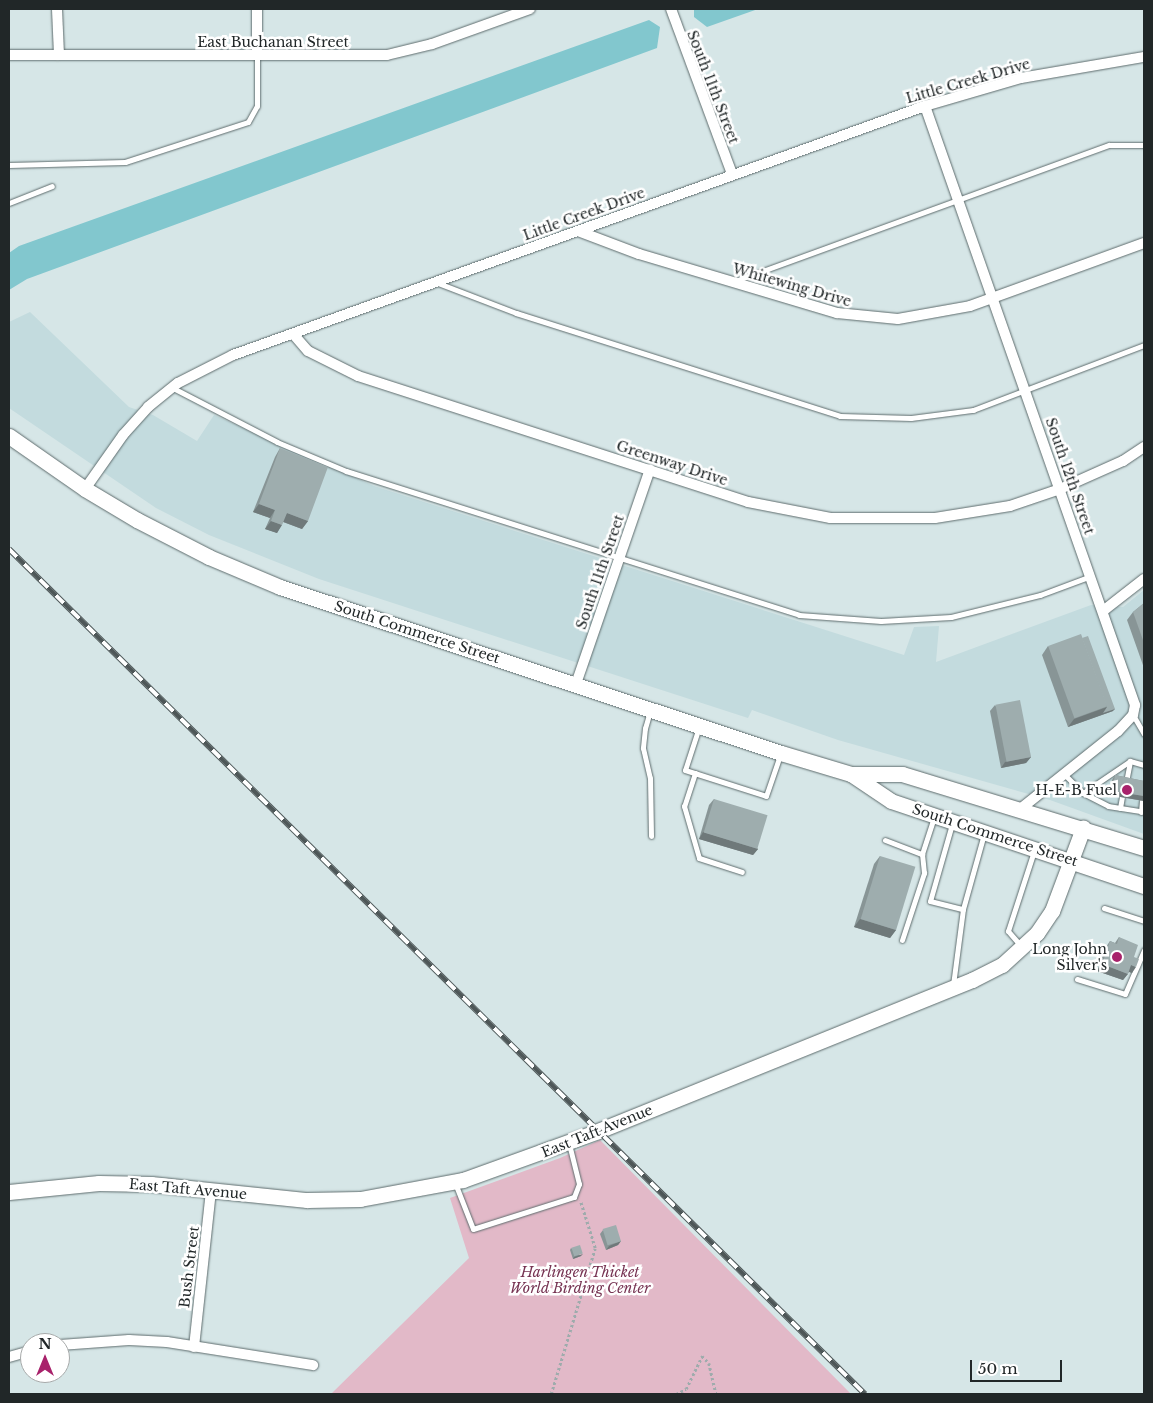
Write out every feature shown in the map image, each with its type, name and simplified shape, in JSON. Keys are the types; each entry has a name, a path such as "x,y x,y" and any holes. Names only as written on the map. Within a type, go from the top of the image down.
{"main road":[{"name":"South Commerce Street","path":"9,436 85,490 209,557 280,587 652,708 781,753 851,774 902,774 1144,848"},
{"name":"South Commerce Street","path":"851,774 891,801 1072,860 1144,886"},
{"name":"East Taft Avenue","path":"9,1192 100,1183 306,1200 360,1199 455,1182 568,1142 952,988 1002,964 1023,948 1052,911 1083,828"}],"street":[{"path":"58,9 59,55"},
{"path":"257,55 258,9"},
{"name":"East Buchanan Street","path":"9,56 387,55 432,44 530,9"},
{"name":"South 11th Street","path":"670,9 732,174"},
{"name":"Little Creek Drive","path":"85,490 123,435 148,407 172,387 213,364 732,174 925,106 1021,78 1144,57"},
{"name":"South 12th Street","path":"925,106 1134,694 1133,715"},
{"name":"Whitewing Drive","path":"578,231 732,282 859,317 917,317 953,310 1144,243"},
{"name":"Greenway Drive","path":"294,335 308,351 358,376 748,502 780,510 872,520 945,516 1010,506 1060,489 1123,461 1144,447"},
{"name":"South 11th Street","path":"576,684 650,469"},
{"path":"1104,611 1144,579"},
{"path":"1019,810 1118,731 1133,715"},
{"name":"Bush Street","path":"194,1347 211,1191"},
{"path":"70,1344 129,1340 194,1347 313,1366"}],"lane":[{"path":"9,165 125,162 248,122 257,106 257,55"},
{"path":"732,282 1109,145 1144,144"},
{"path":"9,202 52,186"},
{"path":"438,283 516,313 840,416 941,416 1026,392 1144,345"},
{"path":"172,387 276,442 346,471 774,609 831,619 890,621 951,617 1040,595 1091,576"},
{"path":"651,836 650,778 644,748 645,728 652,708"},
{"path":"1133,715 1144,734"},
{"path":"700,724 685,770 766,796 781,753"},
{"path":"1083,793 1130,761"},
{"path":"1130,761 1144,765"},
{"path":"1126,782 1130,761"},
{"path":"695,773 684,806 700,858 742,872"},
{"path":"1063,773 1083,793 1120,808 1142,812 1142,801"},
{"path":"1120,808 1122,797"},
{"path":"902,940 924,873 922,854 935,815"},
{"path":"953,821 930,901 963,909"},
{"path":"952,988 963,909 985,831"},
{"path":"885,840 922,854"},
{"path":"1023,948 1008,931 1035,848"},
{"path":"1104,908 1144,921"},
{"path":"1077,979 1125,994 1144,950"},
{"path":"455,1182 473,1229 574,1197 579,1184 568,1142"}],"path":[{"path":"551,1394 595,1248 582,1202 574,1197"},
{"path":"676,1394 686,1389 702,1356 709,1363 716,1394"}],"shaded area":[{"path":"30,312 129,407 153,415 197,441 214,415 374,486 904,655 914,627 939,626 936,662 1091,605 1123,607 1144,590 1144,834 1050,800 838,740 752,710 748,718 319,579 209,535 156,508 9,408 9,322"}],"green space":[{"name":"Harlingen Thicket World Birding Center","path":"600,1140 851,1394 331,1394 469,1258 450,1198 560,1158"}],"water":[{"path":"694,9 758,9 707,27 694,17"},
{"path":"649,20 660,27 657,48 27,279 9,290 9,253 19,246"}],"building":[{"path":"280,448 328,467 308,521 287,513 282,525 271,521 275,510 259,504"},
{"path":"1144,603 1144,643 1133,612"},
{"path":"1081,634 1107,706 1074,718 1048,646"},
{"path":"1088,636 1115,709 1103,713 1107,707 1082,638"},
{"path":"1020,700 1031,757 1007,762 995,705"},
{"name":"H-E-B Fuel","path":"1115,775 1144,781 1144,796 1112,791"},
{"path":"714,799 768,815 757,849 704,832"},
{"path":"880,856 915,867 896,930 861,919"},
{"name":"Long John Silver's","path":"1119,937 1138,945 1134,957 1139,959 1136,967 1131,965 1128,974 1102,964 1110,941 1117,944"},
{"path":"616,1225 621,1241 608,1245 603,1229"},
{"path":"580,1245 583,1254 574,1256 571,1248"}],"railway":[{"path":"9,549 865,1394"}],"place":[{"name":"H-E-B Fuel","path":"1127,790"},
{"name":"Long John Silver's","path":"1117,957"}]}
